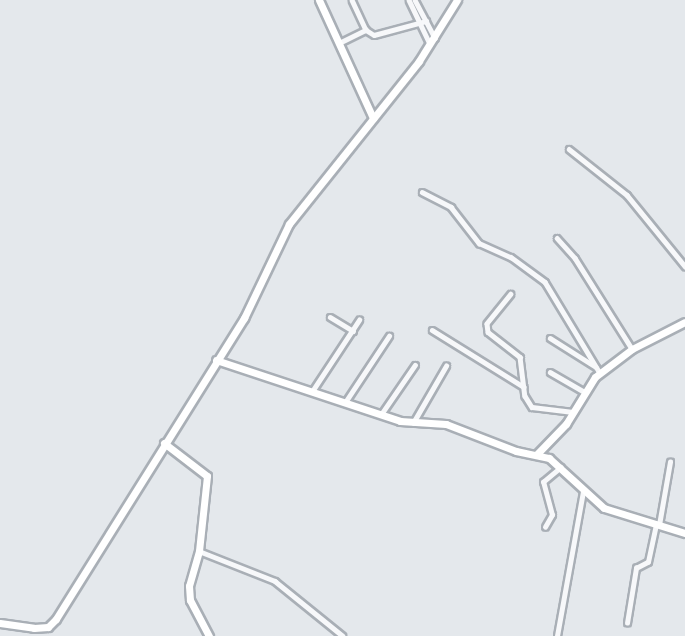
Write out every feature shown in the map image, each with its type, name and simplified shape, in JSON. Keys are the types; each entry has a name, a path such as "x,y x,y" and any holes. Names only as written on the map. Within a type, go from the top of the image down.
{"street":[{"path":"319,0 373,118"},
{"path":"352,0 366,30"},
{"path":"409,0 432,41"},
{"path":"416,0 432,41"},
{"path":"0,623 34,628 48,627 56,619 260,290 289,224 432,41 457,0"},
{"path":"339,43 366,30 379,34 419,21 426,21"},
{"path":"569,149 627,195 685,266"},
{"path":"422,192 451,207 479,243 511,257 545,282 598,370"},
{"path":"557,238 575,258 632,349"},
{"path":"511,294 487,324 491,335 520,357 524,387 532,406 573,412"},
{"path":"330,317 353,331"},
{"path":"313,390 360,320"},
{"path":"537,454 573,412 598,370 632,349 685,322"},
{"path":"432,330 524,387"},
{"path":"346,401 389,336"},
{"path":"550,338 598,370"},
{"path":"216,360 413,423 446,424 516,451 537,454 561,466 578,483 582,492 557,636"},
{"path":"382,413 415,364"},
{"path":"413,423 446,366"},
{"path":"550,372 584,392"},
{"path":"164,443 207,476 198,550 190,573 189,593 209,636"},
{"path":"627,623 636,568 648,562 670,462"},
{"path":"545,527 552,515 543,482 561,466"},
{"path":"582,492 616,513 685,533"},
{"path":"198,550 275,581 344,636"}]}
